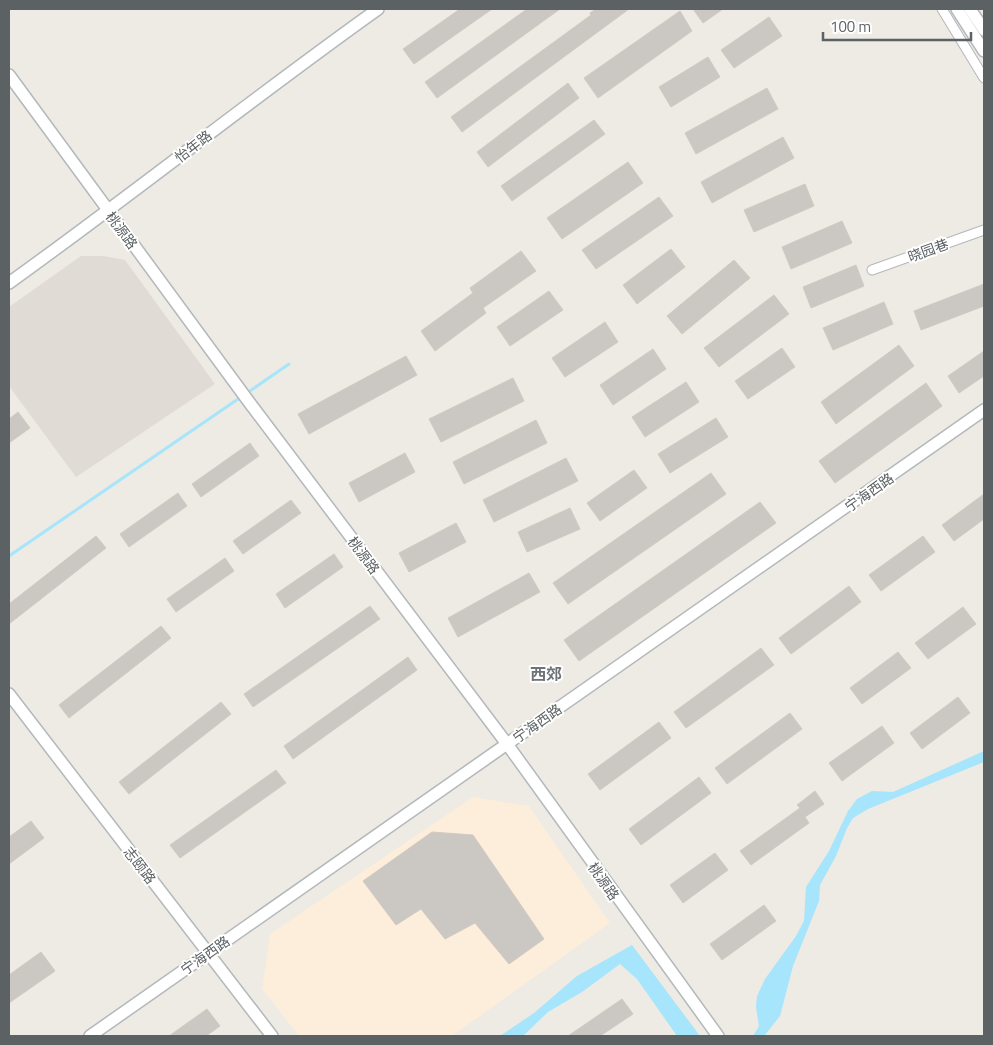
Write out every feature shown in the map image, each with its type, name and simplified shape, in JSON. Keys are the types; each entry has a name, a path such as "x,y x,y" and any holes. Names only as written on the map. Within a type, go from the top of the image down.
{"street":[{"name":"怡年路","path":"9,283 108,212 301,64 378,9"},
{"path":"942,9 984,78"},
{"path":"957,9 984,51"},
{"path":"970,9 984,30"},
{"name":"桃源路","path":"9,75 108,212 506,744 718,1036"},
{"name":"晓园巷","path":"872,270 984,230"},
{"name":"宁海西路","path":"90,1036 984,410"},
{"name":"志颐路","path":"9,694 272,1036"}],"shaded area":[{"path":"81,256 103,256 125,260 215,384 76,477 9,386 9,307"},
{"path":"473,797 529,806 610,923 452,1036 299,1036 262,989 270,934"}],"water":[{"path":"984,751 984,762 868,809 853,818 836,856 820,885 819,901 793,966 780,1016 764,1036 753,1036 759,1026 756,1007 757,996 765,979 796,936 804,921 806,887 829,851 848,811 857,799 872,791 893,792"},
{"path":"632,945 700,1036 677,1036 637,979 620,964 582,992 548,1012 523,1036 500,1036 534,1013 577,976"}],"building":[{"path":"460,9 492,9 414,64 403,49"},
{"path":"527,9 560,9 437,98 425,82"},
{"path":"596,9 629,9 462,132 451,117 591,15 590,13"},
{"path":"693,9 723,9 703,23"},
{"path":"680,11 692,31 598,98 584,78"},
{"path":"769,17 782,36 734,68 721,50"},
{"path":"708,57 720,77 671,107 659,87"},
{"path":"568,83 579,98 488,167 477,152"},
{"path":"767,88 778,109 696,154 685,133"},
{"path":"594,120 605,134 512,201 501,186"},
{"path":"783,137 794,158 712,203 701,182"},
{"path":"628,162 643,183 562,239 547,218"},
{"path":"805,184 814,206 754,232 744,210"},
{"path":"659,197 673,216 596,269 582,250"},
{"path":"842,221 852,243 791,269 782,247"},
{"path":"671,249 685,267 637,304 623,285"},
{"path":"521,251 536,271 483,308 486,313 435,351 421,331 473,293 470,288"},
{"path":"734,260 750,278 682,334 667,316"},
{"path":"856,265 864,286 811,308 803,287"},
{"path":"984,284 984,306 921,330 914,311"},
{"path":"549,291 563,310 510,346 497,327"},
{"path":"774,295 789,314 719,367 704,348"},
{"path":"884,302 893,324 833,350 823,328"},
{"path":"605,322 618,342 565,377 552,358"},
{"path":"899,345 914,366 836,424 821,402"},
{"path":"782,348 795,367 748,399 735,381"},
{"path":"653,349 666,369 613,405 600,385"},
{"path":"984,351 984,376 959,393 948,376"},
{"path":"406,356 417,375 309,434 298,414"},
{"path":"513,378 524,401 441,442 429,419"},
{"path":"686,382 699,402 645,437 632,417"},
{"path":"926,383 942,406 835,483 819,461"},
{"path":"18,412 30,428 9,443 9,419"},
{"path":"716,418 728,437 670,473 658,454"},
{"path":"536,420 547,443 464,484 453,462"},
{"path":"250,443 259,456 201,497 192,484"},
{"path":"405,453 415,472 359,502 349,483"},
{"path":"566,458 578,481 494,522 483,500"},
{"path":"634,470 647,488 600,521 587,503"},
{"path":"711,473 726,494 568,604 553,583"},
{"path":"178,493 187,506 129,547 120,534"},
{"path":"984,494 984,519 954,541 942,525"},
{"path":"291,500 301,513 243,554 233,541"},
{"path":"760,502 776,523 579,661 564,640"},
{"path":"570,508 580,529 527,552 518,532"},
{"path":"456,523 466,542 409,572 399,553"},
{"path":"96,536 106,548 9,624 9,604"},
{"path":"923,536 935,552 881,591 869,575"},
{"path":"334,554 343,567 285,608 276,594"},
{"path":"225,558 234,571 176,612 167,599"},
{"path":"529,573 540,592 458,637 448,618"},
{"path":"849,586 861,602 791,654 779,638"},
{"path":"370,606 380,619 253,707 244,694"},
{"path":"963,607 976,624 928,659 915,643"},
{"path":"161,626 171,638 69,718 59,705"},
{"path":"761,648 774,665 686,728 674,712"},
{"path":"898,652 911,668 862,704 850,688"},
{"path":"408,657 417,670 293,759 284,746"},
{"path":"958,697 970,713 922,749 910,733"},
{"path":"221,702 231,714 129,794 119,782"},
{"path":"790,713 802,729 727,784 715,768"},
{"path":"659,722 671,738 600,790 588,774"},
{"path":"882,726 894,743 842,781 829,763"},
{"path":"276,770 286,783 180,858 170,845"},
{"path":"699,777 711,793 641,845 629,829"},
{"path":"815,791 824,804 805,817 809,823 751,865 740,851 800,808 797,805"},
{"path":"31,821 44,838 9,864 9,837"},
{"path":"432,832 473,835 544,939 509,964 475,923 445,939 421,909 396,925 363,881"},
{"path":"715,853 728,870 683,903 670,885"},
{"path":"764,905 776,921 722,960 710,944"},
{"path":"41,952 55,971 9,1003 9,975"},
{"path":"622,999 633,1014 600,1036 568,1036"},
{"path":"207,1009 220,1026 206,1036 169,1036"}],"waterway":[{"path":"247,393 289,364"},
{"path":"9,556 241,397"}],"district":[{"name":"西郊","path":"546,674"}]}
